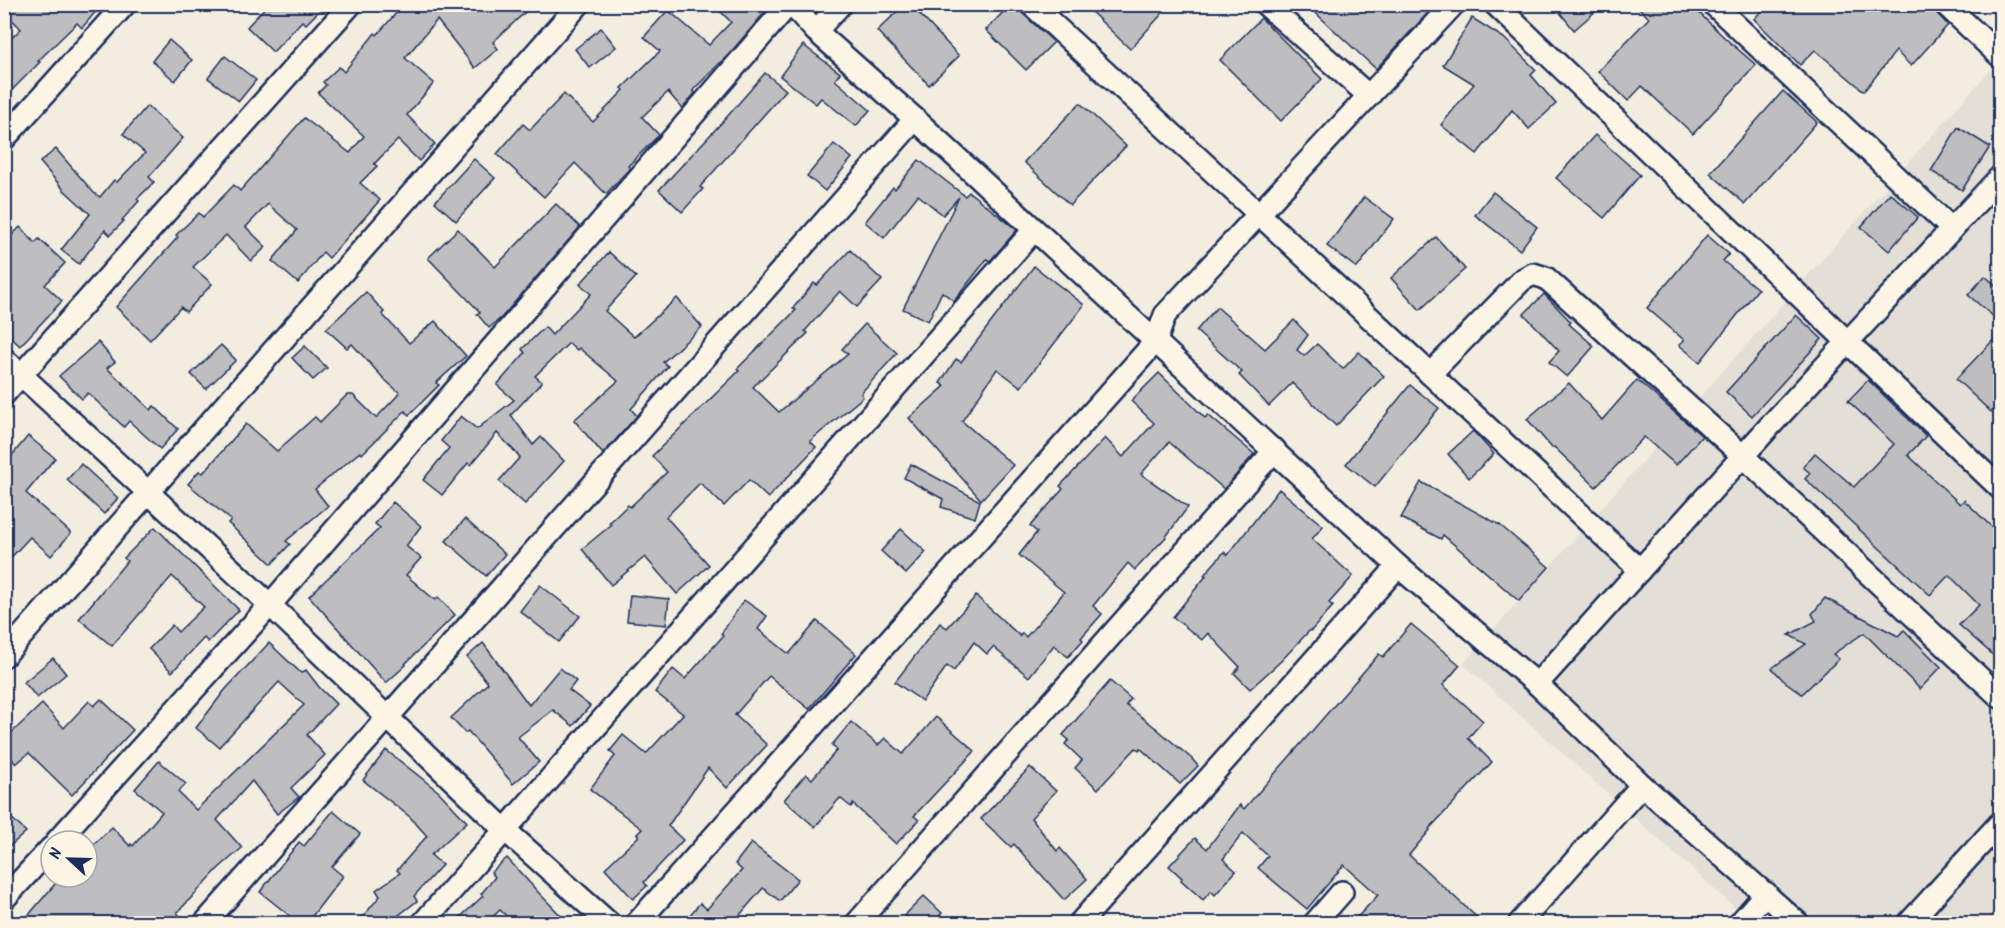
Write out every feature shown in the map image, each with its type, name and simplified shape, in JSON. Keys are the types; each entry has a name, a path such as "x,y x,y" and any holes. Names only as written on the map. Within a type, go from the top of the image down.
{"street":[{"path":"4,140 125,4"},
{"path":"4,394 351,4"},
{"path":"4,656 579,4"},
{"path":"68,829 270,605 790,4 816,31 915,119 1398,566 1538,684 1642,785 1799,924"},
{"path":"816,31 841,4"},
{"path":"1031,4 1640,570"},
{"path":"1265,4 1369,96"},
{"path":"636,924 1156,341 1165,315 1454,4"},
{"path":"1495,4 2001,488"},
{"path":"1713,4 1952,229"},
{"path":"1945,4 2001,56"},
{"path":"204,924 915,119"},
{"path":"1538,684 1743,456 2001,177"},
{"path":"422,924 1034,230"},
{"path":"1430,374 1522,280 1533,274 1545,278 1743,456 2001,697"},
{"path":"4,359 270,605 505,830 610,924"},
{"path":"856,924 1275,450"},
{"path":"1079,924 1398,566"},
{"path":"1519,924 1642,785"},
{"path":"1908,924 2001,823"},
{"path":"4,899 39,861"},
{"path":"1314,924 1342,892"},
{"path":"1738,924 1766,893"}],"shaded area":[{"path":"2000,59 2000,923 1752,923 1463,664"}],"building":[{"path":"4,4 102,4 82,28 77,23 4,98 4,45 21,29 4,11"},
{"path":"268,4 326,4 306,24 302,21 273,52 247,27"},
{"path":"404,4 534,4 493,42 498,49 475,68 437,20 405,58 434,83 407,115 435,144 419,161 398,140 374,164 377,166 360,183 380,200 329,258 323,252 298,283 272,261 297,230 268,204 246,227 266,247 251,261 226,235 193,267 212,284 186,312 181,307 150,340 116,307 178,237 176,235 199,213 203,217 234,185 240,191 304,118 350,153 364,136 318,93 326,85 323,82 339,67 344,72 375,33 377,35"},
{"path":"713,4 772,4 730,53 693,90 695,93 684,107 682,108 668,92 642,117 659,135 628,166 630,168 606,194 575,163 544,197 497,154 523,124 530,130 564,94 593,122 624,90 622,88 660,51 644,37 668,10 709,45 731,22"},
{"path":"905,4 910,4 959,56 929,85 877,31"},
{"path":"1011,4 1019,4 1022,13 1054,42 1026,70 986,30"},
{"path":"1083,4 1171,4 1130,49"},
{"path":"1306,4 1436,4 1376,69"},
{"path":"1553,4 1604,4 1574,30"},
{"path":"1635,4 1690,4 1756,65 1693,134 1642,86 1628,101 1598,71 1649,18"},
{"path":"1768,4 1928,4 1948,25 1911,66 1896,51 1864,91 1815,50 1800,65 1754,19"},
{"path":"1261,18 1322,79 1281,121 1220,60"},
{"path":"1472,18 1504,38 1536,70 1531,75 1556,104 1529,129 1512,110 1477,154 1441,125 1474,84 1443,65"},
{"path":"601,28 616,47 590,68 575,49"},
{"path":"169,40 192,60 175,81 152,61"},
{"path":"803,45 840,73 835,80 870,110 856,126 821,98 816,104 780,76"},
{"path":"225,56 256,80 239,101 208,78"},
{"path":"765,73 786,90 700,187 703,189 682,212 659,190"},
{"path":"1783,91 1817,122 1745,204 1710,173"},
{"path":"1080,103 1126,146 1070,205 1024,162"},
{"path":"147,106 183,138 149,177 154,182 137,199 139,201 122,220 124,221 110,235 105,230 79,264 61,250 90,214 64,190 40,162 56,149 100,197 114,180 117,182 145,153 123,134"},
{"path":"1958,127 1990,147 1962,190 1931,171"},
{"path":"1595,135 1640,175 1604,218 1556,178"},
{"path":"834,144 852,158 825,191 807,176"},
{"path":"474,159 495,178 456,221 435,202"},
{"path":"919,160 965,196 969,192 1017,230 990,261 987,259 954,301 942,292 928,321 903,309 959,197 943,215 918,195 884,238 865,222 893,187 895,189"},
{"path":"1493,192 1537,227 1520,250 1475,215"},
{"path":"1890,193 1918,217 1889,251 1861,227"},
{"path":"1364,197 1394,219 1357,268 1327,246"},
{"path":"556,204 580,227 502,317 489,328 477,314 480,312 428,258 458,229 495,267"},
{"path":"20,227 35,243 39,239 65,263 45,285 62,301 20,346 4,331 4,243"},
{"path":"1707,235 1729,254 1723,261 1758,289 1700,362 1679,345 1684,340 1647,308"},
{"path":"1436,237 1465,269 1420,310 1391,278"},
{"path":"850,250 882,280 857,307 840,291 805,331 808,333 753,387 779,412 848,354 842,349 865,324 897,353 861,393 863,397 810,441 816,447 768,498 749,480 724,506 700,483 666,517 709,565 677,594 645,557 611,585 582,549 667,472 652,456 739,371 737,369 796,310 793,308 814,283 817,285"},
{"path":"609,252 636,277 605,311 634,337 677,298 702,327 663,362 668,366 631,409 637,416 603,454 574,420 618,381 579,348 577,350 569,343 535,376 542,382 511,415 533,445 541,437 564,461 525,504 499,481 520,457 497,433 442,495 423,480 449,448 441,441 461,416 477,429 514,400 497,385 525,353 522,349 545,327 552,335 591,294 580,284"},
{"path":"1034,266 1084,305 1021,387 997,369 962,421 1013,465 981,500 909,418 945,386 940,383 956,359 961,362"},
{"path":"1985,276 2001,290 2001,323 1968,295"},
{"path":"366,292 384,312 382,314 409,343 435,321 466,356 436,383 439,385 409,415 405,411 362,454 360,452 315,489 328,506 286,541 290,544 272,564 228,523 231,520 188,484 199,471 203,473 246,424 277,451 315,417 320,422 347,395 353,395 376,418 400,393 352,344 347,348 326,329"},
{"path":"1544,294 1571,322 1569,324 1594,346 1567,377 1549,362 1559,351 1524,314"},
{"path":"1217,307 1265,349 1294,320 1308,335 1297,350 1304,356 1317,344 1343,369 1359,352 1384,376 1336,426 1292,383 1269,406 1239,375 1242,372 1196,331"},
{"path":"1796,315 1822,339 1752,416 1726,392"},
{"path":"2001,332 2001,402 1991,412 1956,379"},
{"path":"98,342 115,362 107,368 151,410 154,406 178,429 160,449 129,421 124,427 88,393 82,399 59,376"},
{"path":"221,345 236,360 206,389 191,374"},
{"path":"305,346 327,368 313,380 292,358"},
{"path":"1159,373 1205,418 1208,415 1254,454 1224,489 1169,442 1141,474 1188,507 1165,538 1135,570 1128,563 1093,606 1102,614 1068,657 1054,645 1029,677 993,647 987,654 974,642 954,671 947,666 922,701 895,682 940,623 947,628 976,596 1020,636 1022,633 1026,637 1052,607 1064,592 1019,555 1037,532 1030,526 1063,489 1060,486 1105,438 1123,457 1154,423 1131,401"},
{"path":"1637,380 1702,436 1676,465 1644,437 1596,487 1554,447 1552,448 1527,419 1569,383 1602,420"},
{"path":"1868,380 1926,436 1908,455 1960,504 1964,500 2001,536 2001,662 1959,625 1979,605 1949,575 1930,595 1805,479 1810,473 1803,467 1815,453 1854,487 1894,444 1848,401"},
{"path":"1410,385 1439,408 1375,487 1346,464"},
{"path":"1473,431 1494,454 1469,478 1448,454"},
{"path":"28,436 55,458 26,493 71,533 51,556 30,537 4,565 4,465"},
{"path":"81,464 118,498 104,514 67,480"},
{"path":"911,464 980,501 975,518 941,507 943,499 904,478"},
{"path":"1421,482 1500,525 1549,567 1519,601 1443,535 1441,539 1401,518"},
{"path":"1279,489 1323,526 1312,539 1353,576 1329,603 1333,606 1311,631 1250,689 1234,673 1240,667 1208,633 1202,640 1173,617 1206,576 1204,575 1224,552 1228,555"},
{"path":"393,502 421,526 406,546 421,558 406,575 435,600 438,597 455,615 386,683 309,596 380,528 375,524"},
{"path":"465,519 505,554 486,576 446,541"},
{"path":"155,527 239,610 208,642 204,638 172,672 149,649 172,625 178,632 204,607 172,576 112,646 79,619 127,561 124,558"},
{"path":"901,529 926,552 906,574 881,551"},
{"path":"540,585 580,616 559,642 520,611"},
{"path":"630,595 669,599 666,625 627,621"},
{"path":"1825,598 1898,636 1904,630 1941,667 1920,689 1864,633 1833,654 1839,659 1802,694 1783,680 1772,668 1806,644 1789,635 1816,621 1812,614"},
{"path":"744,600 767,616 758,629 789,654 817,621 856,654 809,709 769,676 735,715 767,745 727,788 708,768 668,826 683,840 644,882 647,886 633,899 605,868 639,836 637,834 642,829 590,789 615,756 610,751 623,735 646,754 683,714 655,692 673,669 685,679 723,636 721,634"},
{"path":"1411,624 1460,665 1443,685 1483,721 1468,738 1492,762 1429,829 1409,855 1484,924 1351,924 1378,895 1344,865 1307,909 1258,868 1268,856 1243,833 1223,859 1236,871 1215,895 1211,891 1203,900 1169,866 1195,838 1207,849 1240,805 1244,809 1379,654 1383,657"},
{"path":"269,643 301,673 306,670 336,704 307,735 325,755 291,788 299,797 277,814 252,781 217,820 242,848 219,868 177,913 188,924 21,924 51,889 99,889 99,839 112,827 130,846 131,844 133,846 162,812 135,789 159,761 186,784 178,792 196,810 304,705 279,682 219,747 196,728 225,690"},
{"path":"483,643 529,705 560,668 576,681 569,690 590,706 573,726 553,710 518,737 539,762 513,784 468,731 465,733 451,718 488,683 467,657"},
{"path":"53,658 66,674 37,698 24,682"},
{"path":"1110,681 1131,699 1126,705 1156,728 1198,766 1180,784 1140,748 1139,750 1136,748 1098,789 1075,768 1082,760 1065,744 1069,740 1063,735"},
{"path":"101,699 133,730 72,795 29,753 16,764 4,749 4,740 42,704 64,728 89,701 94,706"},
{"path":"936,717 975,751 914,816 919,820 896,844 853,804 851,807 840,798 815,827 784,800 806,774 812,779 837,750 832,745 851,722 878,745 885,738 903,754"},
{"path":"386,750 439,792 467,822 431,855 442,865 414,896 417,901 387,924 357,924 380,896 376,890 400,873 397,870 427,836 410,817 363,780"},
{"path":"1030,767 1056,791 1031,818 1057,851 1060,848 1087,879 1064,900 1014,844 1011,847 981,819"},
{"path":"4,811 26,832 4,851"},
{"path":"333,811 360,834 332,867 343,876 306,924 300,924 260,892 299,842 304,846"},
{"path":"751,843 798,879 780,901 763,888 732,924 682,924 700,903 707,909 742,870 735,864"},
{"path":"507,858 569,924 515,924 500,910 485,924 453,924 483,896 481,894 495,877 491,872"},
{"path":"924,896 942,913 932,924 914,924 905,915"}]}
